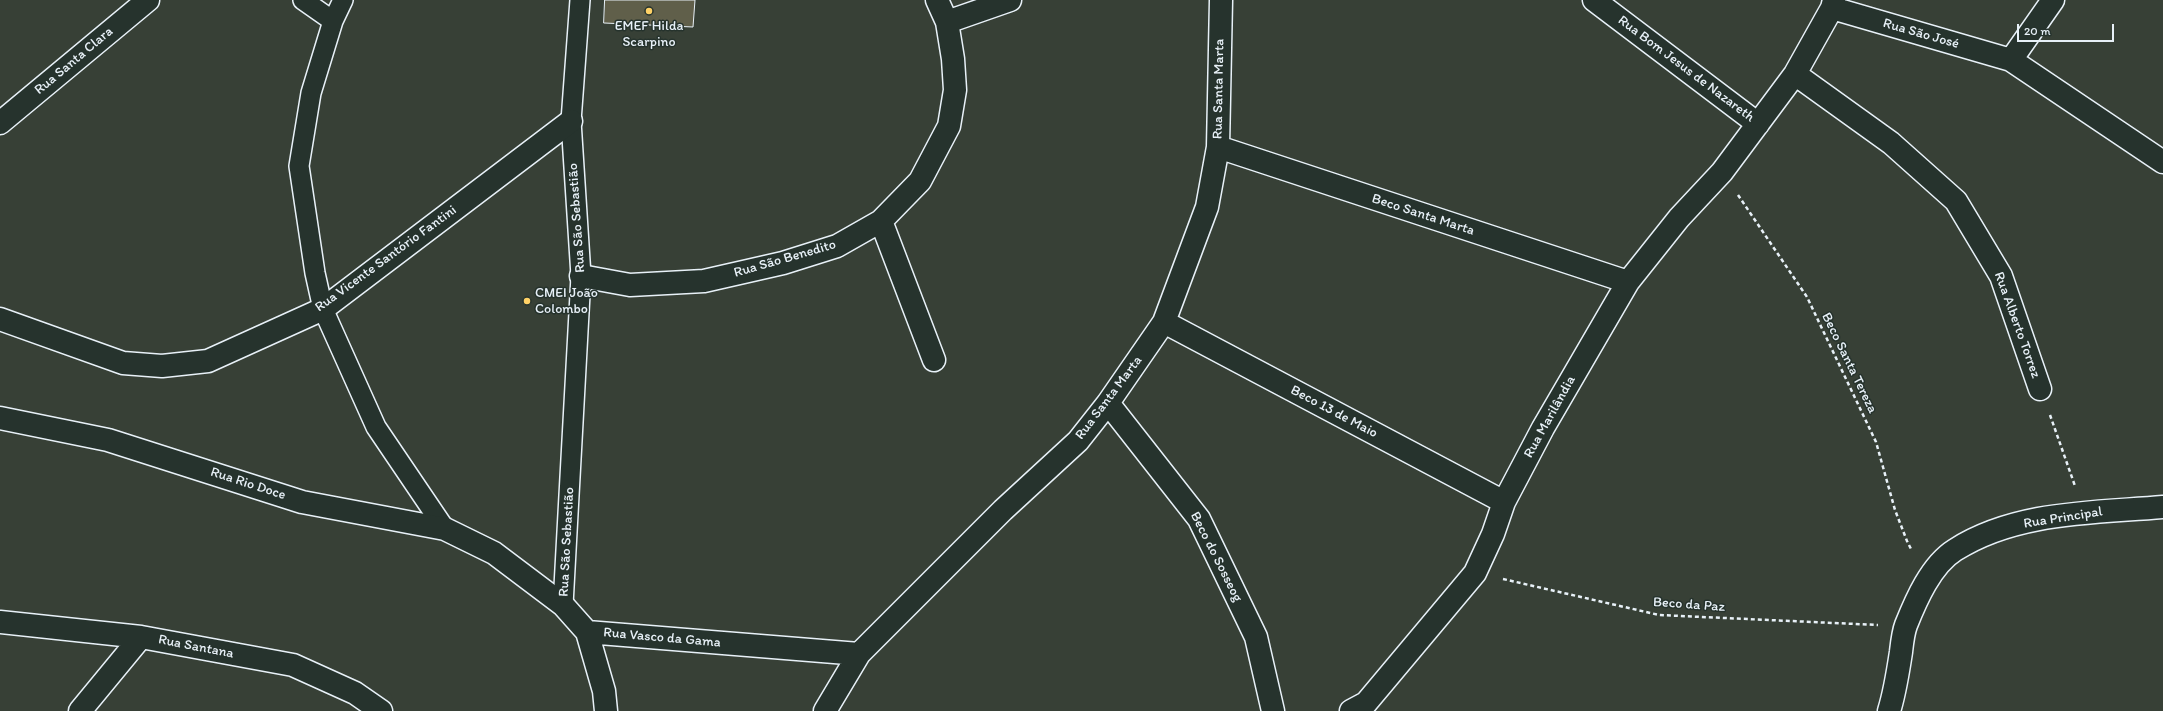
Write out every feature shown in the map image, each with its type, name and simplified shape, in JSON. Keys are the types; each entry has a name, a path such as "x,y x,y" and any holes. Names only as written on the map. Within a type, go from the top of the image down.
{"street":[{"name":"Rua Santa Clara","path":"0,123 148,0"},
{"name":"Rua São Benedito","path":"581,276 630,285 704,281 783,263 838,246 881,221 920,181 949,126 955,90 953,59 947,22 938,0"},
{"path":"947,22 1010,0"},
{"name":"Rua Santa Marta","path":"825,711 859,654 1003,510 1078,441 1108,403 1164,322 1207,207 1218,147 1221,0"},
{"name":"Rua Bom Jesus de Nazareth","path":"1594,0 1758,124"},
{"path":"2011,60 2052,0"},
{"name":"Rua Marilândia","path":"1363,708 1475,573 1493,534 1504,502 1543,428 1628,282 1678,218 1722,172 1795,74 1833,4"},
{"name":"Rua São José","path":"1833,4 2011,60 2163,162"},
{"name":"Rua Alberto Torrez","path":"1795,74 1891,143 1956,201 2001,276 2040,388"},
{"name":"Rua Vicente Santório Fantini","path":"0,319 123,363 162,366 208,361 323,309 571,121"},
{"name":"Beco Santa Marta","path":"1218,147 1628,282"},
{"path":"881,221 934,360"},
{"name":"Beco 13 de Maio","path":"1164,322 1504,502"},
{"name":"Beco do Sosseog","path":"1108,403 1199,519 1256,637 1273,711"},
{"name":"Rua Rio Doce","path":"0,418 108,440 302,502 445,529 494,553"},
{"name":"Rua Principal","path":"1889,711 1894,696 1905,627 1928,578 1954,551 1991,533 2038,519 2085,512 2163,507"},
{"name":"Rua Vasco da Gama","path":"494,553 563,605 587,632 859,654"},
{"name":"Rua Santana","path":"0,622 141,637 293,665 355,693 381,711"},
{"path":"587,632 604,691 606,711"},
{"path":"80,711 141,637"}],"lane":[{"path":"303,0 333,21"},
{"path":"343,0 333,21 311,93 299,166 315,273 323,309 376,427 445,529"},
{"name":"Rua São Sebastião","path":"563,605 581,276 571,121 580,0"}],"path":[{"name":"Beco Santa Tereza","path":"1722,172 1807,297 1876,442 1895,510 1906,541 1928,578"},
{"name":"Rua Alberto Torrez","path":"2040,388 2085,512"},
{"name":"Beco da Paz","path":"1475,573 1659,615 1905,627"}],"building":[{"name":"EMEF Hilda Scarpino","path":"605,0 695,0 693,27 604,23"}],"place":[{"name":"EMEF Hilda Scarpino","path":"649,11"},
{"name":"CMEI João Colombo","path":"527,301"}]}
